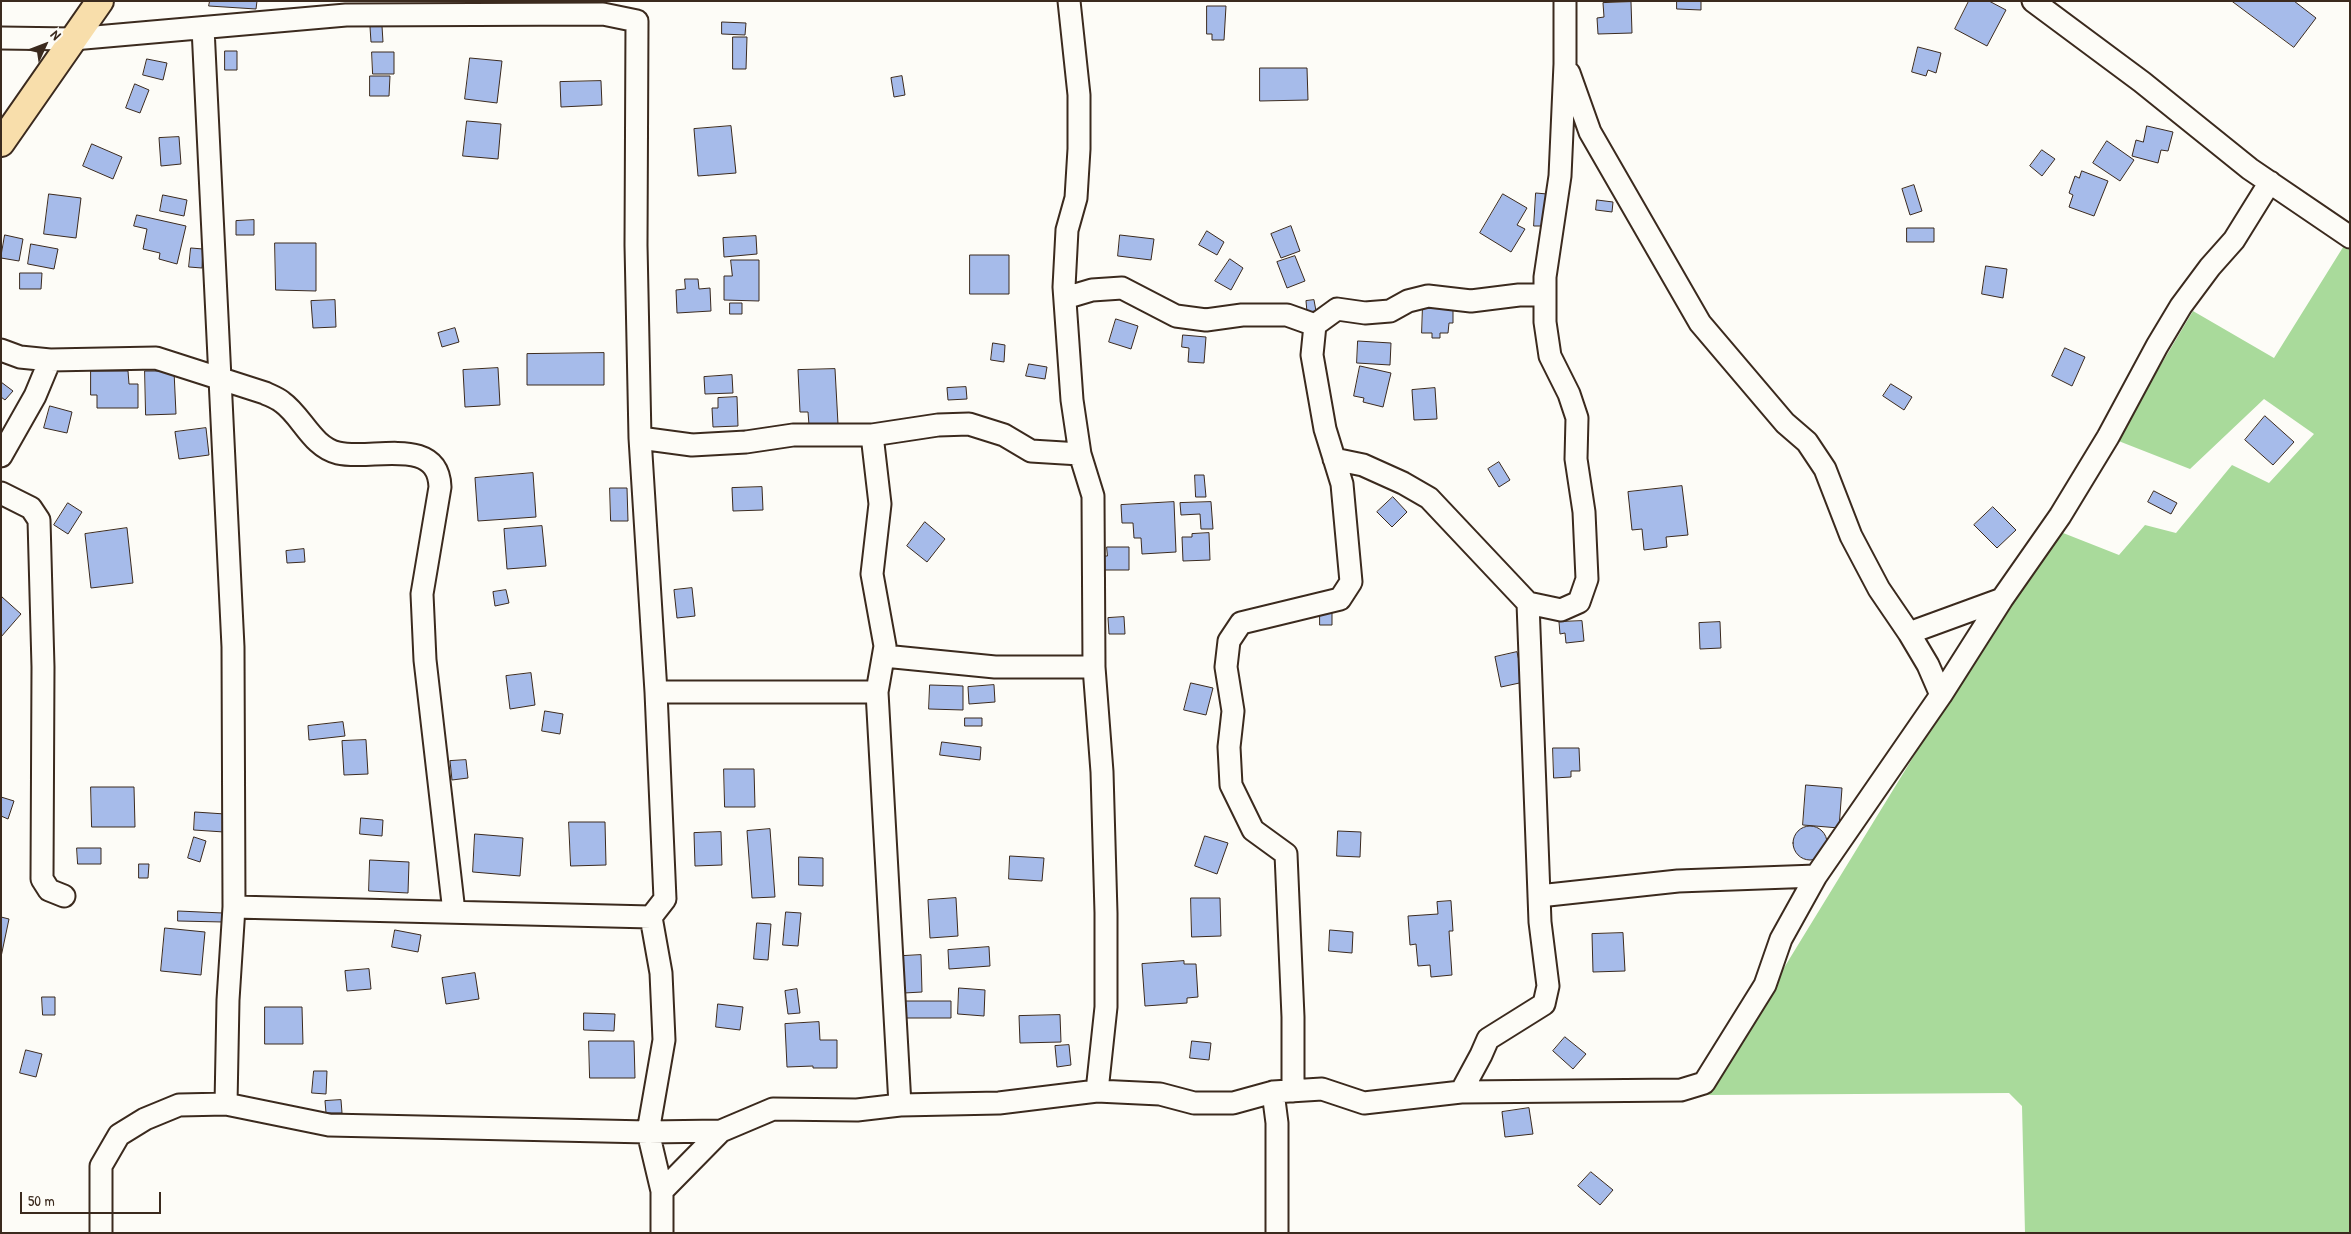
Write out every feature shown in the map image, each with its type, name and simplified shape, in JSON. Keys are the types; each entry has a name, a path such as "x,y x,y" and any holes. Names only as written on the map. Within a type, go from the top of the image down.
{"main road":[{"path":"1,143 100,1"}],"street":[{"path":"1069,1 1079,95 1079,149 1076,198 1067,230 1065,298 1072,400 1080,454 1093,496 1094,667 1102,772 1106,913 1106,1007 1098,1091"},
{"path":"1334,459 1363,466 1403,483 1429,498 1528,603 1561,610 1579,602 1587,579 1584,512 1576,458 1577,418 1570,394 1550,356 1545,322 1545,277 1560,176 1565,64 1565,1"},
{"path":"2033,1 2142,82 2250,169 2294,201 2350,237"},
{"path":"1,38 73,39 346,15 486,8 603,14 638,11 636,245 640,438 656,692 665,899 651,917 661,973 664,1040 648,1132 662,1191 662,1233"},
{"path":"203,28 233,647 234,907 228,1000 226,1104"},
{"path":"1565,64 1590,132 1700,323 1785,423 1807,442 1825,470 1852,536 1879,589 1928,665 1941,695"},
{"path":"101,1233 100,1166 119,1135 145,1119 179,1105 226,1104 329,1125 648,1132 720,1131 773,1110 857,1110 900,1105 999,1103 1098,1091 1160,1094 1194,1103 1233,1103 1283,1092 1322,1089 1364,1102 1461,1092 1681,1090 1704,1083 1765,985 1781,939 1816,876 1941,695 2002,599 2060,516 2104,445 2157,346 2181,306 2210,267 2234,240 2270,182"},
{"path":"1065,298 1092,290 1122,288 1176,316 1206,320 1242,315 1287,315 1315,325"},
{"path":"1315,325 1337,310 1365,313 1390,311 1408,301 1428,296 1471,301 1519,295 1545,295"},
{"path":"1277,1233 1276,1123 1283,1092 1293,1016 1286,854 1253,830 1231,785 1229,747 1233,711 1226,667 1229,641 1241,623 1340,599 1351,582 1342,484 1326,430 1312,355 1315,325"},
{"path":"1,350 20,357 50,360 156,358 265,393 282,401 312,436 336,452 356,456 411,453 422,456 432,464 439,474 435,519 422,594 425,660 454,912"},
{"path":"1,456 35,396 50,360"},
{"path":"640,438 692,445 746,442 793,435 872,435 938,425 969,424 1004,435 1031,451 1080,454"},
{"path":"872,435 880,504 872,574 885,646 877,692 900,1105"},
{"path":"1,493 31,508 39,520 43,667 42,879 49,890 64,896"},
{"path":"1909,633 2002,599"},
{"path":"1461,1092 1488,1039 1544,1004 1548,986 1539,896 1528,603"},
{"path":"884,656 995,667 1094,667"},
{"path":"656,692 877,692"},
{"path":"1539,896 1678,881 1816,876"},
{"path":"234,907 651,917"},
{"path":"662,1191 720,1131"}],"green space":[{"path":"2345,244 2350,247 2350,1233 2025,1233 2022,1106 2009,1093 1706,1095 2053,529 2119,555 2145,525 2176,533 2232,465 2269,483 2314,434 2264,399 2190,469 2116,440 2193,311 2274,358"}],"building":[{"path":"210,1 257,1 256,9 209,6"},
{"path":"1677,1 1701,1 1701,10 1677,9"},
{"path":"1969,1 1989,1 2006,10 1987,46 1955,29"},
{"path":"2232,1 2294,1 2316,18 2294,47"},
{"path":"1631,2 1632,33 1598,34 1597,18 1604,17 1603,3"},
{"path":"1207,6 1226,6 1224,40 1212,40 1212,34 1207,34"},
{"path":"722,22 746,23 745,35 722,34"},
{"path":"382,26 383,42 371,42 370,27"},
{"path":"733,37 747,37 746,69 733,69"},
{"path":"1918,47 1941,53 1936,73 1928,70 1926,76 1912,72"},
{"path":"225,51 237,51 237,70 225,70"},
{"path":"372,52 394,52 394,74 373,74"},
{"path":"470,58 502,61 497,103 465,99"},
{"path":"147,59 167,63 163,80 143,75"},
{"path":"1260,68 1307,68 1308,100 1260,101"},
{"path":"370,76 390,76 389,96 370,96"},
{"path":"902,76 905,95 894,97 891,78"},
{"path":"601,81 602,105 561,107 560,82"},
{"path":"135,84 149,90 140,113 126,108"},
{"path":"467,121 501,124 498,159 463,156"},
{"path":"731,126 736,173 698,176 694,129"},
{"path":"2147,126 2173,132 2168,151 2161,150 2158,163 2132,156 2136,140 2143,142"},
{"path":"179,137 181,164 161,166 159,138"},
{"path":"2107,141 2134,160 2120,181 2093,163"},
{"path":"92,144 122,157 113,179 83,166"},
{"path":"2042,150 2055,159 2042,176 2030,166"},
{"path":"2082,171 2108,181 2094,216 2069,207 2073,195 2069,193 2075,176 2079,178"},
{"path":"1914,185 1922,211 1910,215 1902,189"},
{"path":"1536,193 1547,194 1545,226 1534,226"},
{"path":"49,194 81,198 76,238 44,234"},
{"path":"1503,194 1527,208 1517,225 1525,229 1511,252 1480,233"},
{"path":"163,195 187,200 184,216 160,211"},
{"path":"1597,200 1613,202 1612,212 1596,210"},
{"path":"137,215 186,226 177,264 159,259 160,253 143,249 147,229 134,226"},
{"path":"254,220 254,235 236,235 236,221"},
{"path":"1291,226 1300,251 1281,258 1271,234"},
{"path":"1907,228 1934,228 1934,242 1907,242"},
{"path":"1207,231 1224,242 1217,255 1199,245"},
{"path":"5,235 23,239 19,261 1,258"},
{"path":"1120,235 1154,239 1151,260 1118,256"},
{"path":"756,236 757,254 724,257 723,238"},
{"path":"275,243 316,243 316,291 276,290"},
{"path":"31,244 58,249 54,269 28,264"},
{"path":"191,248 203,249 202,268 189,267"},
{"path":"970,255 1009,255 1009,294 970,294"},
{"path":"1295,256 1305,281 1287,288 1277,262"},
{"path":"1230,259 1243,268 1231,290 1215,281"},
{"path":"731,260 759,260 759,301 724,300 724,276 732,276"},
{"path":"1986,266 2007,269 2003,298 1982,294"},
{"path":"20,273 42,273 41,289 20,289"},
{"path":"685,279 698,279 699,289 710,288 711,311 677,313 676,290 685,289"},
{"path":"335,300 336,327 313,328 311,301"},
{"path":"1314,300 1316,311 1307,312 1306,301"},
{"path":"730,303 742,303 742,314 730,314"},
{"path":"1423,303 1453,304 1453,323 1449,323 1448,333 1440,333 1440,338 1432,338 1432,333 1422,333"},
{"path":"1116,319 1138,326 1131,349 1109,342"},
{"path":"455,328 459,342 442,347 438,333"},
{"path":"1183,335 1206,337 1204,363 1188,362 1189,348 1182,347"},
{"path":"1358,341 1391,343 1390,365 1357,363"},
{"path":"993,343 1005,345 1004,362 991,360"},
{"path":"2065,348 2085,357 2072,386 2052,376"},
{"path":"604,353 604,385 527,385 527,354"},
{"path":"1029,364 1047,367 1045,379 1026,376"},
{"path":"1360,366 1391,373 1383,407 1363,402 1364,398 1354,396"},
{"path":"498,368 500,405 465,407 463,370"},
{"path":"835,369 838,424 809,425 808,412 800,412 798,370"},
{"path":"91,371 128,371 129,384 138,384 138,408 97,408 97,395 91,395"},
{"path":"145,371 174,371 176,414 146,415"},
{"path":"732,375 733,393 705,394 704,377"},
{"path":"1,382 13,391 5,400 1,397"},
{"path":"1891,384 1912,397 1904,410 1883,396"},
{"path":"966,387 967,399 948,400 947,388"},
{"path":"1435,388 1437,419 1414,420 1412,390"},
{"path":"737,397 738,426 713,427 712,408 718,408 718,398"},
{"path":"50,406 72,412 67,433 44,428"},
{"path":"2265,416 2294,442 2273,465 2245,440"},
{"path":"206,428 209,455 179,459 175,432"},
{"path":"1499,462 1510,480 1499,487 1488,469"},
{"path":"533,473 536,517 478,521 475,478"},
{"path":"1195,475 1204,475 1206,497 1196,497"},
{"path":"1682,486 1688,535 1666,537 1667,547 1644,550 1642,529 1632,530 1628,492"},
{"path":"762,487 763,510 733,511 732,488"},
{"path":"610,488 627,488 628,521 611,521"},
{"path":"2154,491 2177,503 2171,514 2148,502"},
{"path":"1393,497 1407,512 1392,527 1377,512"},
{"path":"1174,502 1176,552 1142,554 1141,538 1134,538 1133,523 1122,523 1121,505"},
{"path":"1211,502 1213,529 1201,529 1200,514 1181,515 1180,503"},
{"path":"68,503 82,512 68,534 54,525"},
{"path":"1993,507 2016,530 1997,548 1974,525"},
{"path":"925,522 945,539 927,562 907,546"},
{"path":"542,526 546,566 507,569 504,529"},
{"path":"127,528 133,583 91,588 85,534"},
{"path":"1209,533 1210,560 1183,561 1182,537 1192,537 1192,534"},
{"path":"1107,547 1129,547 1129,570 1103,570 1103,556 1107,556"},
{"path":"304,549 305,562 287,563 286,551"},
{"path":"692,588 695,616 677,618 674,590"},
{"path":"506,590 509,603 495,606 493,592"},
{"path":"1,598 21,614 1,637"},
{"path":"1320,613 1332,613 1332,625 1320,625"},
{"path":"1124,617 1125,634 1109,634 1108,618"},
{"path":"1582,621 1584,641 1566,643 1565,633 1560,634 1559,622"},
{"path":"1720,622 1721,648 1700,649 1699,623"},
{"path":"1517,652 1524,682 1501,687 1495,657"},
{"path":"531,673 535,705 510,709 506,676"},
{"path":"1191,683 1213,688 1206,715 1184,710"},
{"path":"930,685 963,686 963,710 929,709"},
{"path":"994,685 995,702 969,704 968,687"},
{"path":"545,711 563,714 560,734 542,731"},
{"path":"965,718 982,718 982,726 965,726"},
{"path":"343,722 345,736 309,740 308,726"},
{"path":"366,740 368,774 344,775 342,741"},
{"path":"942,742 981,747 980,760 940,755"},
{"path":"1553,748 1579,748 1580,771 1571,771 1571,777 1554,778"},
{"path":"466,760 468,778 452,780 450,761"},
{"path":"724,769 754,769 755,807 725,807"},
{"path":"1806,785 1842,788 1839,828 1803,825"},
{"path":"91,787 134,787 135,827 92,827"},
{"path":"1,797 14,801 8,819 1,816"},
{"path":"195,812 225,814 224,832 194,830"},
{"path":"361,818 383,820 382,836 360,834"},
{"path":"569,822 605,822 606,865 571,866"},
{"path":"1810,826 1822,831 1827,843 1822,855 1810,860 1798,855 1793,843 1798,831"},
{"path":"770,829 775,897 752,898 747,831"},
{"path":"1338,831 1361,832 1360,857 1337,856"},
{"path":"721,832 722,865 695,866 694,833"},
{"path":"475,834 523,838 520,876 473,872"},
{"path":"1205,836 1228,843 1217,874 1195,866"},
{"path":"194,837 206,841 200,862 188,858"},
{"path":"77,848 101,848 101,864 78,864"},
{"path":"1010,856 1044,858 1042,881 1009,879"},
{"path":"799,857 823,858 823,886 799,885"},
{"path":"370,860 409,862 408,893 369,891"},
{"path":"139,864 149,864 148,878 139,878"},
{"path":"956,898 958,936 930,938 928,900"},
{"path":"1191,898 1220,898 1221,936 1192,937"},
{"path":"1451,901 1453,931 1449,931 1452,975 1431,977 1430,965 1418,966 1416,944 1410,945 1408,916 1438,914 1437,902"},
{"path":"178,911 223,913 223,922 178,921"},
{"path":"786,912 801,913 798,946 783,945"},
{"path":"1,917 9,919 1,957"},
{"path":"757,923 771,924 768,960 754,959"},
{"path":"165,928 205,932 201,975 161,971"},
{"path":"395,930 421,935 418,952 392,947"},
{"path":"1330,930 1353,932 1352,953 1329,951"},
{"path":"1623,933 1625,971 1593,972 1592,934"},
{"path":"989,947 990,966 949,969 948,950"},
{"path":"921,955 922,992 904,993 903,956"},
{"path":"1184,961 1184,964 1196,964 1198,997 1187,998 1187,1003 1145,1006 1142,964"},
{"path":"369,969 371,989 347,991 345,971"},
{"path":"475,973 479,999 446,1004 442,978"},
{"path":"959,988 985,990 984,1016 958,1014"},
{"path":"797,989 800,1013 788,1014 785,991"},
{"path":"42,997 55,997 55,1015 43,1015"},
{"path":"905,1001 951,1001 951,1018 905,1018"},
{"path":"718,1004 743,1007 740,1030 716,1027"},
{"path":"265,1007 302,1007 303,1044 265,1044"},
{"path":"584,1013 615,1014 614,1031 584,1030"},
{"path":"1060,1015 1061,1042 1020,1043 1019,1016"},
{"path":"819,1022 820,1040 837,1040 837,1068 813,1068 813,1066 787,1067 785,1024"},
{"path":"1565,1037 1586,1054 1573,1069 1553,1051"},
{"path":"589,1041 634,1041 635,1078 590,1078"},
{"path":"1192,1041 1211,1043 1209,1060 1190,1058"},
{"path":"1069,1045 1071,1065 1057,1067 1055,1046"},
{"path":"26,1050 42,1054 36,1077 20,1073"},
{"path":"314,1071 327,1071 326,1094 312,1093"},
{"path":"341,1100 342,1113 326,1113 325,1101"},
{"path":"1529,1108 1533,1134 1505,1137 1502,1112"},
{"path":"1591,1172 1613,1190 1600,1205 1578,1186"}]}
